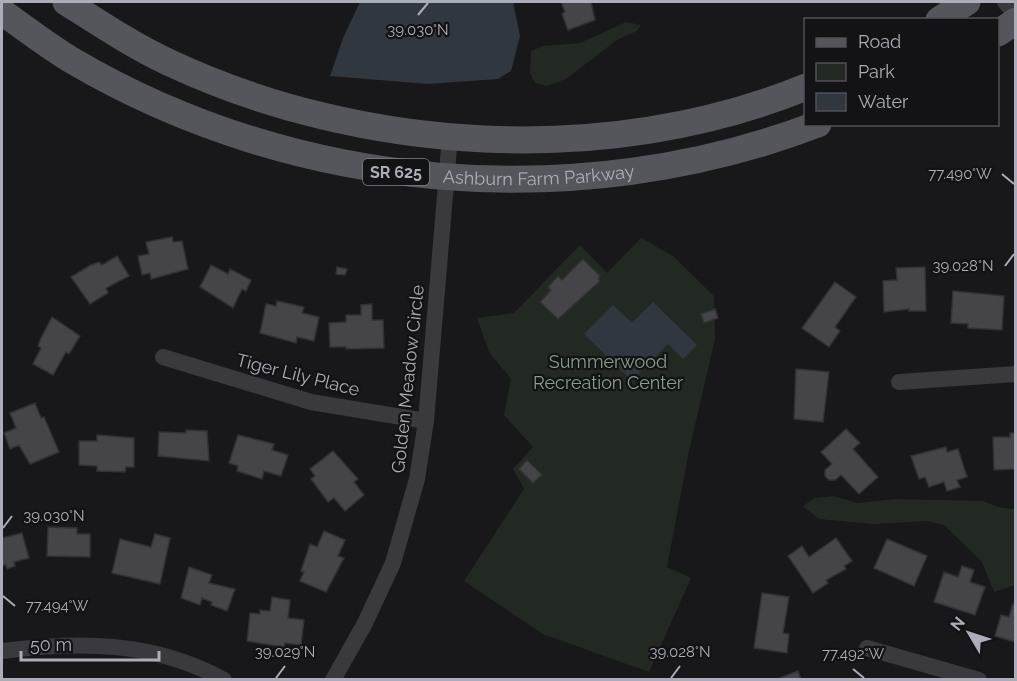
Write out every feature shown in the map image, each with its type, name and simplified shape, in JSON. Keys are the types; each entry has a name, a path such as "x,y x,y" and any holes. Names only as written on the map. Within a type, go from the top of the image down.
{"main road":[{"name":"Ashburn Farm Parkway","path":"66,2 128,41 168,62 229,86 340,119 450,136 529,140 668,128 750,108 804,88"},
{"path":"942,18 967,2"},
{"name":"Ashburn Farm Parkway","path":"2,12 74,61 155,102 235,134 353,165 447,178 503,180 592,177 639,172 724,154 812,126"},
{"path":"999,32 1016,21"}],"street":[{"path":"1005,2 1016,15"},
{"name":"Golden Meadow Circle","path":"333,680 365,623 393,564 417,479 426,421 450,136"},
{"name":"Tiger Lily Place","path":"163,357 311,402 426,421"},
{"path":"899,382 1016,375"},
{"path":"2,651 56,644 103,644 158,652 224,680"},
{"path":"867,648 979,680"}],"green space":[{"path":"626,22 641,25 637,31 617,40 566,79 547,86 535,83 530,73 531,51 543,46 580,43"},
{"name":"Summerwood Recreation Center","path":"641,238 673,256 714,296 715,339 689,451 667,567 691,578 649,672 543,634 464,581 524,489 513,469 533,447 504,415 511,379 489,352 477,318 514,313 580,245 607,273"},
{"path":"833,496 857,503 896,499 982,501 1002,508 1015,509 1015,585 994,592 982,562 944,525 928,521 873,524 819,519 803,506 814,498"}],"water":[{"path":"360,2 513,2 520,36 511,71 498,79 428,84 330,76 343,38"},
{"path":"653,302 697,345 683,359 668,344 632,381 584,334 613,305 632,323"}],"building":[{"path":"561,2 591,2 595,20 568,30 562,14 565,12"},
{"path":"172,237 173,242 182,241 188,269 151,279 150,273 142,275 138,256 149,254 146,242"},
{"path":"117,256 129,276 106,288 108,293 90,304 71,277 91,265 99,262 102,265"},
{"name":"Summerwood Recreation Center","path":"583,259 600,276 598,279 600,281 558,319 540,302 551,290 548,287 558,276 562,280"},
{"path":"211,265 228,274 230,269 251,280 246,291 242,289 233,308 200,287"},
{"path":"337,267 347,269 345,275 336,274"},
{"path":"925,267 926,311 909,311 909,309 884,312 883,281 897,280 896,268"},
{"path":"835,282 856,297 835,327 840,331 829,347 802,328"},
{"path":"953,291 1004,296 1002,330 968,328 968,324 951,323"},
{"path":"277,301 304,307 302,313 319,317 314,341 297,337 296,343 260,333 266,304 276,306"},
{"path":"372,304 372,320 383,320 384,348 330,347 329,323 346,322 346,315 361,315 361,305"},
{"path":"715,309 718,318 704,323 701,314"},
{"path":"52,317 80,336 69,354 66,352 53,375 33,364 41,348 38,346 41,338"},
{"path":"796,369 829,372 823,422 794,419"},
{"path":"35,403 41,418 44,417 59,452 30,464 19,445 10,449 4,433 16,428 10,413"},
{"path":"846,429 860,443 853,449 878,477 859,494 841,475 835,480 829,480 825,476 825,470 832,464 821,452"},
{"path":"186,430 207,431 209,461 158,456 159,432 186,433"},
{"path":"1010,433 1016,433 1016,469 994,470 993,437 1010,437"},
{"path":"97,435 134,438 134,467 126,467 125,472 97,471 97,466 79,465 79,441 97,441"},
{"path":"238,435 274,444 272,450 288,455 281,476 264,471 262,479 237,471 238,466 229,463"},
{"path":"946,447 947,452 958,449 967,477 957,480 960,487 947,491 944,482 929,487 925,477 919,479 911,456"},
{"path":"333,451 358,479 354,482 364,495 345,511 334,498 328,502 311,479 315,476 310,469"},
{"path":"527,460 542,475 533,483 519,469"},
{"path":"48,527 77,528 77,534 90,534 90,557 47,556"},
{"path":"324,531 345,540 338,556 344,558 326,592 300,581 310,544 317,547"},
{"path":"22,533 29,558 14,562 15,566 7,569 6,565 2,566 2,538"},
{"path":"155,534 170,538 160,584 112,573 120,539 151,547"},
{"path":"836,538 852,561 844,566 846,569 826,580 828,583 813,593 788,556 802,546 809,557"},
{"path":"887,539 927,556 914,586 874,568"},
{"path":"962,566 974,570 970,582 985,587 975,615 934,602 944,572 958,577"},
{"path":"189,567 212,575 209,583 235,589 227,611 211,605 212,602 202,598 200,605 181,598"},
{"path":"762,593 789,597 783,633 789,634 787,653 754,648"},
{"path":"272,597 290,600 288,618 304,620 301,645 285,643 284,647 247,641 250,613 260,614 260,610 270,611"},
{"path":"1013,604 1016,605 1015,642 995,636 1001,615 1009,617"},
{"path":"798,671 801,680 777,680 777,679"}]}
